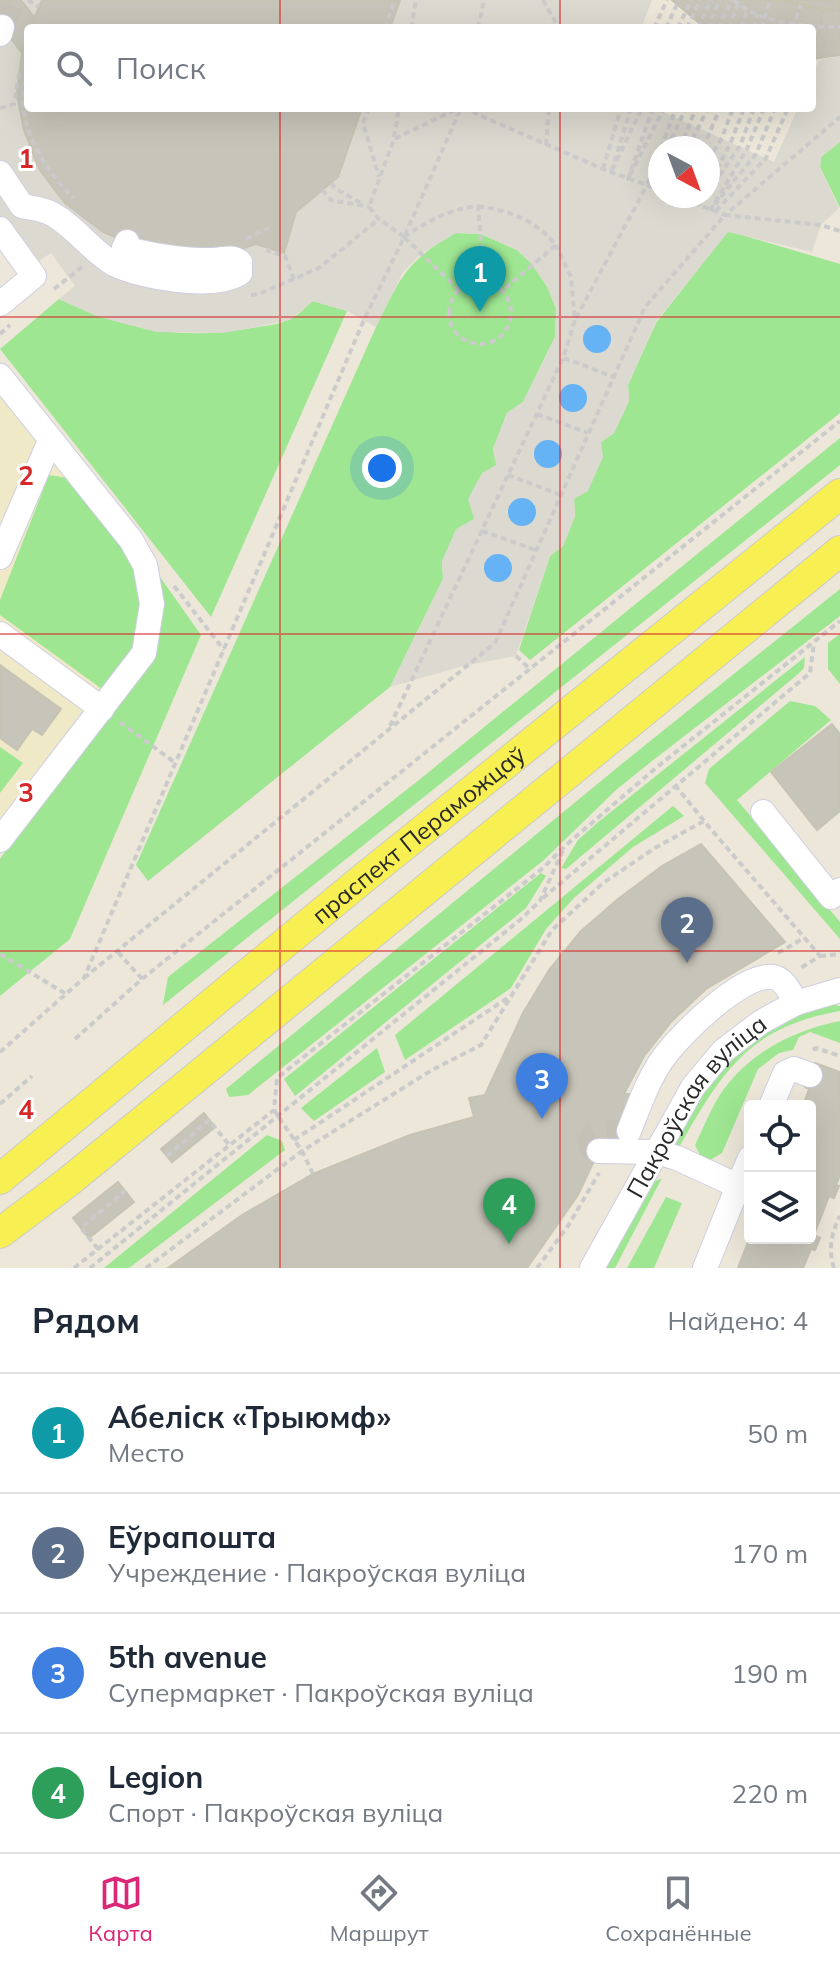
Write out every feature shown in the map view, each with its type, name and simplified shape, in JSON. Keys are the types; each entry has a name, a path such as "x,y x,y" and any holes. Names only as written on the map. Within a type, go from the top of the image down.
{"main road":[{"name":"праспект Пераможцаў","path":"0,1179 360,881 840,494"},
{"name":"праспект Пераможцаў","path":"0,1233 68,1182 840,551"}],"street":[{"path":"0,173 22,206 50,213 116,265 164,278 207,281 231,278 240,273 240,262 234,258 190,261 164,258 124,248 127,242"},
{"path":"0,229 34,276 0,304"},
{"path":"0,376 131,540 145,565 152,604 144,653 0,840"},
{"path":"0,557 50,441"},
{"path":"0,634 102,709"},
{"path":"763,812 831,897 840,890"},
{"path":"738,1186 677,1158 662,1142 627,1131 663,1058 689,1029 732,993 757,978 775,976 791,993"},
{"name":"Пакроўская вуліца","path":"592,1268 693,1087 723,1051 761,1022 791,993 840,990"},
{"path":"774,1100 785,1073 794,1069 810,1075"},
{"path":"604,1160 662,1142"},
{"path":"705,1268 744,1172"}],"path":[{"path":"386,24 395,0"},
{"path":"412,24 416,0"},
{"path":"479,24 484,0"},
{"path":"543,0 556,24"},
{"path":"656,24 667,0"},
{"path":"668,24 679,0"},
{"path":"680,24 691,0"},
{"path":"689,24 700,0"},
{"path":"700,24 711,0"},
{"path":"709,24 720,0"},
{"path":"763,24 770,0"},
{"path":"26,1 39,7"},
{"path":"735,1 747,11 790,24"},
{"path":"721,24 735,1"},
{"path":"730,24 735,1"},
{"path":"795,24 801,5"},
{"path":"742,24 747,11"},
{"path":"754,24 758,14"},
{"path":"777,24 779,20"},
{"path":"816,26 840,27"},
{"path":"0,108 14,104 20,69"},
{"path":"26,112 42,158 57,182 75,199"},
{"path":"367,112 363,123 380,179"},
{"path":"369,207 394,139 398,112"},
{"path":"394,139 452,112"},
{"path":"84,978 363,322 459,112"},
{"path":"389,727 563,358 575,320 647,185 470,112"},
{"path":"546,145 549,112"},
{"path":"603,169 620,112"},
{"path":"611,172 630,112"},
{"path":"611,172 640,112"},
{"path":"628,179 652,112"},
{"path":"628,179 662,112"},
{"path":"666,136 675,112"},
{"path":"670,136 684,112"},
{"path":"685,136 694,112"},
{"path":"694,136 706,112"},
{"path":"708,136 718,112"},
{"path":"720,141 732,112"},
{"path":"720,164 742,112"},
{"path":"720,174 740,146 753,112"},
{"path":"714,210 747,149 762,112"},
{"path":"714,210 756,154 773,112"},
{"path":"714,210 766,158 786,112"},
{"path":"0,1052 84,978 495,643 645,307 725,215 840,117"},
{"path":"331,183 336,189 369,207 459,290"},
{"path":"322,190 331,200 369,207"},
{"path":"404,237 455,208 478,206 514,213 546,234 556,245 571,277 575,320"},
{"path":"478,206 484,281"},
{"path":"708,208 725,215 821,225 840,231"},
{"path":"502,291 556,245"},
{"path":"265,258 269,250 285,256 295,279"},
{"path":"484,281 502,291 511,310 511,320 500,338 481,345 461,339 450,323 450,303 459,290 473,282 484,281"},
{"path":"563,358 614,377"},
{"path":"537,414 588,433"},
{"path":"75,1039 142,979 840,421"},
{"path":"508,475 561,495"},
{"path":"482,531 536,550"},
{"path":"313,1174 302,1151 274,1110 277,1078 543,868 657,767 840,621"},
{"path":"90,1268 279,1117 810,673 814,641"},
{"path":"516,656 531,670"},
{"path":"102,709 174,763"},
{"path":"675,785 820,956"},
{"path":"146,1268 302,1151 432,1070 481,1045 552,930 603,883 655,848 704,821"},
{"path":"540,901 565,846"},
{"path":"117,951 142,979"},
{"path":"0,954 66,994"},
{"path":"791,993 797,970 820,956 840,954"},
{"path":"294,1140 514,994"},
{"path":"0,1042 5,1048"},
{"path":"816,1048 840,1056"},
{"path":"0,1104 32,1076"},
{"path":"74,1268 274,1110"},
{"path":"167,1156 209,1120 230,1146"},
{"path":"537,1268 568,1226 604,1160"},
{"path":"98,1249 81,1228 125,1191"},
{"path":"834,1268 830,1247 840,1216"}],"shaded area":[{"path":"0,0 42,0 33,24 24,24 17,95 24,130 39,169 65,203 103,232 256,244 283,253 296,212 338,177 361,112 663,112 716,136 648,136 648,208 720,208 720,138 774,162 796,112 816,112 816,66 819,60 840,56 840,142 821,157 820,167 839,208 821,225 812,252 728,232 656,322 628,385 629,401 614,433 601,442 603,457 588,491 574,499 575,516 563,546 550,556 516,656 463,666 390,687 443,579 442,561 456,529 474,519 468,499 482,473 496,465 493,449 507,413 523,402 555,337 556,309 548,288 532,264 517,250 481,234 456,233 422,253 403,272 376,327 347,311 313,301 290,320 223,333 156,332 96,316 59,299 75,286 51,253 34,264 0,216"},
{"path":"400,0 652,0 643,24 391,24"},
{"path":"0,395 68,478 136,650 0,832"}],"green space":[{"path":"840,142 840,208 820,167 821,157"},
{"path":"728,231 840,264 840,413 530,660 519,650 550,556 563,546 575,516 574,499 601,442 614,433 629,401 628,385 656,323"},
{"path":"456,233 481,234 517,250 532,264 548,288 556,309 555,337 523,402 507,413 493,449 497,465 474,519 442,561 443,579 390,687 148,881 136,865 376,327 406,272 426,252"},
{"path":"59,299 130,325 176,332 226,332 284,322 295,317 313,301 347,311 211,617 0,349"},
{"path":"840,438 840,465 163,1005 168,977 419,780"},
{"path":"49,475 68,478 124,543 138,569 143,606 136,650 106,692 0,615 0,600"},
{"path":"153,567 201,635 70,939 0,996 0,859 152,653"},
{"path":"840,589 840,616 616,790 544,860 248,1095 229,1097 226,1089"},
{"path":"840,634 840,684 828,669 828,643"},
{"path":"805,657 804,668 798,674 566,869 561,868 578,840 597,823"},
{"path":"790,701 815,706 831,720 737,800 840,922 840,939 705,783 709,769"},
{"path":"0,747 23,763 0,793"},
{"path":"673,806 684,816 633,847 574,898 546,929 511,988 405,1060 395,1035"},
{"path":"541,873 546,876 526,908 295,1096 284,1079"},
{"path":"829,1004 840,1006 840,1011 808,1018 782,1029 741,1058 724,1076 678,1149 671,1144 714,1072 781,1016"},
{"path":"840,1021 840,1043 810,1032 799,1037 793,1050 779,1053 758,1069 722,1153 710,1160 700,1155 695,1145 712,1109 735,1076 776,1044"},
{"path":"377,1048 385,1072 314,1121 301,1108"},
{"path":"267,1135 282,1141 285,1150 129,1268 104,1268"},
{"path":"662,1178 615,1268 603,1268 651,1183"},
{"path":"666,1197 682,1203 654,1268 627,1268"}],"water":[{"path":"597,325 607,329 611,339 607,349 597,353 587,349 583,339 587,329"},
{"path":"573,384 583,388 587,398 583,408 573,412 563,408 559,398 563,388"},
{"path":"548,440 558,444 562,454 558,464 548,468 538,464 534,454 538,444"},
{"path":"522,498 532,502 536,512 532,522 522,526 512,522 508,512 512,502"},
{"path":"498,554 508,558 512,568 508,578 498,582 488,578 484,568 488,558"}],"building":[{"path":"0,0 21,0 34,17 32,24 24,24 22,53 0,24"},
{"path":"42,0 400,0 391,24 32,24"},
{"path":"672,0 783,0 823,9 816,43 816,24 700,24"},
{"path":"678,0 783,0 809,8 840,11 840,55 816,58 816,24 705,24"},
{"path":"783,0 840,0 840,11 809,8"},
{"path":"24,47 24,112 361,112 338,177 296,212 284,253 256,244 228,254 144,249 103,232 65,203 39,169 24,130 17,95"},
{"path":"0,665 61,709 42,735 32,729 17,750 0,738"},
{"path":"832,724 840,734 840,811 817,830 771,772"},
{"path":"701,844 785,942 706,989 672,1021 644,1056 624,1094 642,1094 619,1147 600,1148 578,1195 527,1268 168,1268 242,1215 313,1174 410,1135 474,1117 469,1098 485,1095 523,1013 549,970 581,931 662,866"},
{"path":"815,1063 840,1072 840,1175 836,1185 839,1186 834,1198 829,1196 816,1230 816,1100 805,1100 809,1089 805,1087"},
{"path":"204,1113 215,1127 172,1162 161,1149"},
{"path":"118,1182 134,1202 89,1238 73,1218"},
{"path":"816,1236 820,1238 815,1250 811,1249 803,1268 738,1268 747,1244 816,1244"}],"tunnel":[{"path":"2,27 14,0"},
{"path":"599,1151 592,1148 592,1136 625,1132"}],"place":[{"name":"Абеліск «Трыюмф»","path":"480,312"},
{"name":"Еўрапошта","path":"687,963"},
{"name":"5th avenue","path":"542,1119"},
{"name":"Legion","path":"509,1244"}]}
